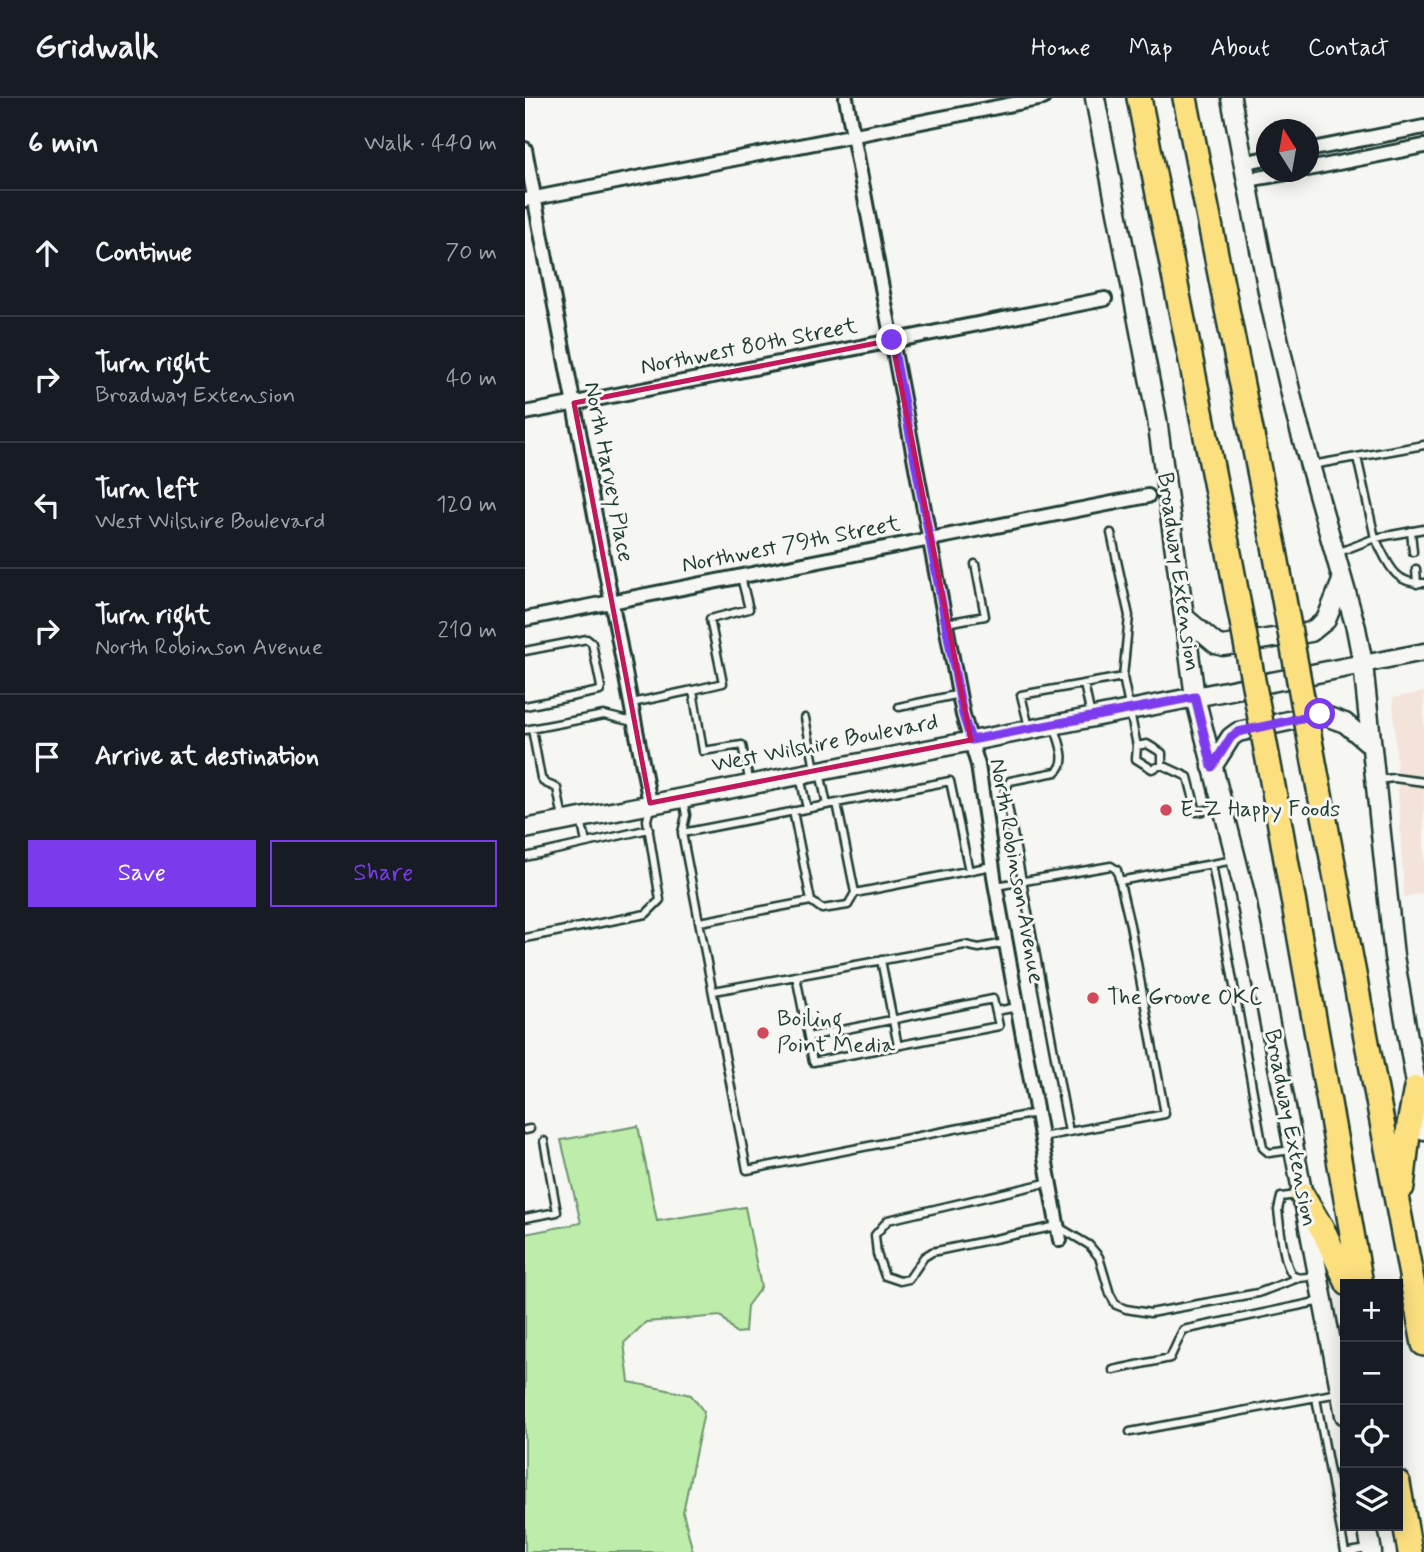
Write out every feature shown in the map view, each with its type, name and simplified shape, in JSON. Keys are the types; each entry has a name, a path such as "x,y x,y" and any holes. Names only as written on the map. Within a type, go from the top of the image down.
{"highway":[{"name":"Broadway Extension","path":"1139,98 1275,797 1360,1279"},
{"path":"1185,98 1275,551 1424,1344"},
{"path":"1400,1211 1409,1125 1416,1088"},
{"path":"1302,1195 1325,1234 1345,1279"},
{"path":"1403,1510 1411,1552"}],"main road":[{"name":"Broadway Extension","path":"1095,98 1157,419 1195,697 1245,894 1340,1387"},
{"path":"1231,98 1271,307 1309,466 1356,628 1363,664 1394,956 1424,1130"},
{"path":"1185,618 1216,644 1223,646 1311,632 1326,620 1342,581"},
{"name":"West Wilshire Boulevard","path":"525,829 1363,664"},
{"path":"1212,767 1231,737 1238,732 1320,714 1345,723 1371,745"},
{"path":"1368,1531 1371,1550"}],"street":[{"name":"North Robinson Avenue","path":"846,98 960,694 978,765 996,886 1060,1240"},
{"path":"530,199 1043,98"},
{"path":"1319,148 1424,128"},
{"path":"1319,167 1424,146"},
{"name":"North Harvey Place","path":"525,149 530,199 574,403 650,803"},
{"path":"1245,171 1256,164"},
{"path":"1245,171 1256,171"},
{"name":"Northwest 80th Street","path":"525,413 1105,299"},
{"name":"Northwest 79th Street","path":"525,619 1148,496"},
{"name":"West Wilshire Boulevard","path":"1363,664 1424,652"}],"lane":[{"path":"1340,144 1344,162"},
{"path":"1309,466 1424,444"},
{"path":"1357,457 1375,538 1397,577 1410,584 1421,584 1416,569"},
{"path":"1334,554 1375,538 1424,529"},
{"path":"1411,531 1413,552"},
{"path":"1111,533 1129,616 1123,677 1136,759 1152,769 1162,765 1188,778 1197,812 1222,807"},
{"path":"946,623 985,616 975,564"},
{"path":"630,704 723,683 710,619 749,609 741,577"},
{"path":"525,651 587,639 591,643 601,687 600,691 525,706"},
{"path":"1029,729 1021,695 1123,677"},
{"path":"1084,684 1091,717"},
{"path":"693,690 703,751 742,745 750,784"},
{"path":"899,707 960,694"},
{"path":"586,843 557,788 545,783 541,778 528,729 604,715 633,722"},
{"path":"805,718 812,772 807,808"},
{"path":"1054,724 1063,761 1061,768 1056,772 1010,782 1005,790 1069,1132"},
{"path":"1136,746 1147,744 1162,753 1162,765"},
{"path":"812,772 827,805"},
{"path":"1375,781 1394,778 1424,782"},
{"path":"682,833 950,781 969,871"},
{"path":"682,797 686,815 682,833 747,1170 1038,1112"},
{"path":"525,938 646,914 660,900 647,820 650,803"},
{"path":"793,811 811,901 822,909 848,905 855,893 837,803"},
{"path":"525,857 649,829"},
{"path":"1119,881 1236,859"},
{"path":"1212,864 1263,1149 1269,1153 1294,1149"},
{"path":"855,893 993,866"},
{"path":"996,886 1111,866 1117,870 1130,925 1165,1114 1042,1137"},
{"path":"700,922 811,901"},
{"path":"714,991 965,945 979,948 1007,942"},
{"path":"881,960 898,1046"},
{"path":"796,976 808,1037 813,1062 999,1027 993,999 808,1037"},
{"path":"996,1011 1019,1007"},
{"path":"525,1218 557,1212 544,1141"},
{"path":"1050,1182 888,1220 875,1235 877,1254 885,1276 900,1281 909,1279 924,1257 932,1252 1057,1226 1077,1236 1099,1257 1110,1294 1116,1305 1126,1309 1150,1313 1258,1293 1298,1278 1318,1275"},
{"path":"1298,1278 1287,1265 1277,1210 1281,1197 1302,1195"},
{"path":"1113,1370 1170,1358 1183,1330 1323,1301"},
{"path":"1130,1432 1340,1392"},
{"path":"1316,1398 1347,1552 1371,1550"}],"highlighted area":[{"path":"892,340 971,740 650,803 574,403"}],"shaded area":[{"path":"1424,692 1424,893 1404,897 1393,698"}],"green space":[{"path":"638,1126 657,1221 745,1207 761,1287 747,1306 745,1332 736,1333 721,1316 646,1322 624,1343 629,1382 691,1395 704,1412 683,1512 693,1552 525,1552 525,1234 581,1223 561,1140"}],"place":[{"name":"E-Z Happy Foods","path":"1166,810"},
{"name":"The Groove OKC","path":"1093,998"},
{"name":"Boiling Point Media","path":"763,1033"}],"route":[{"path":"892,340 963,715 971,740 1195,697 1212,767 1231,737 1238,732 1320,714"}]}
